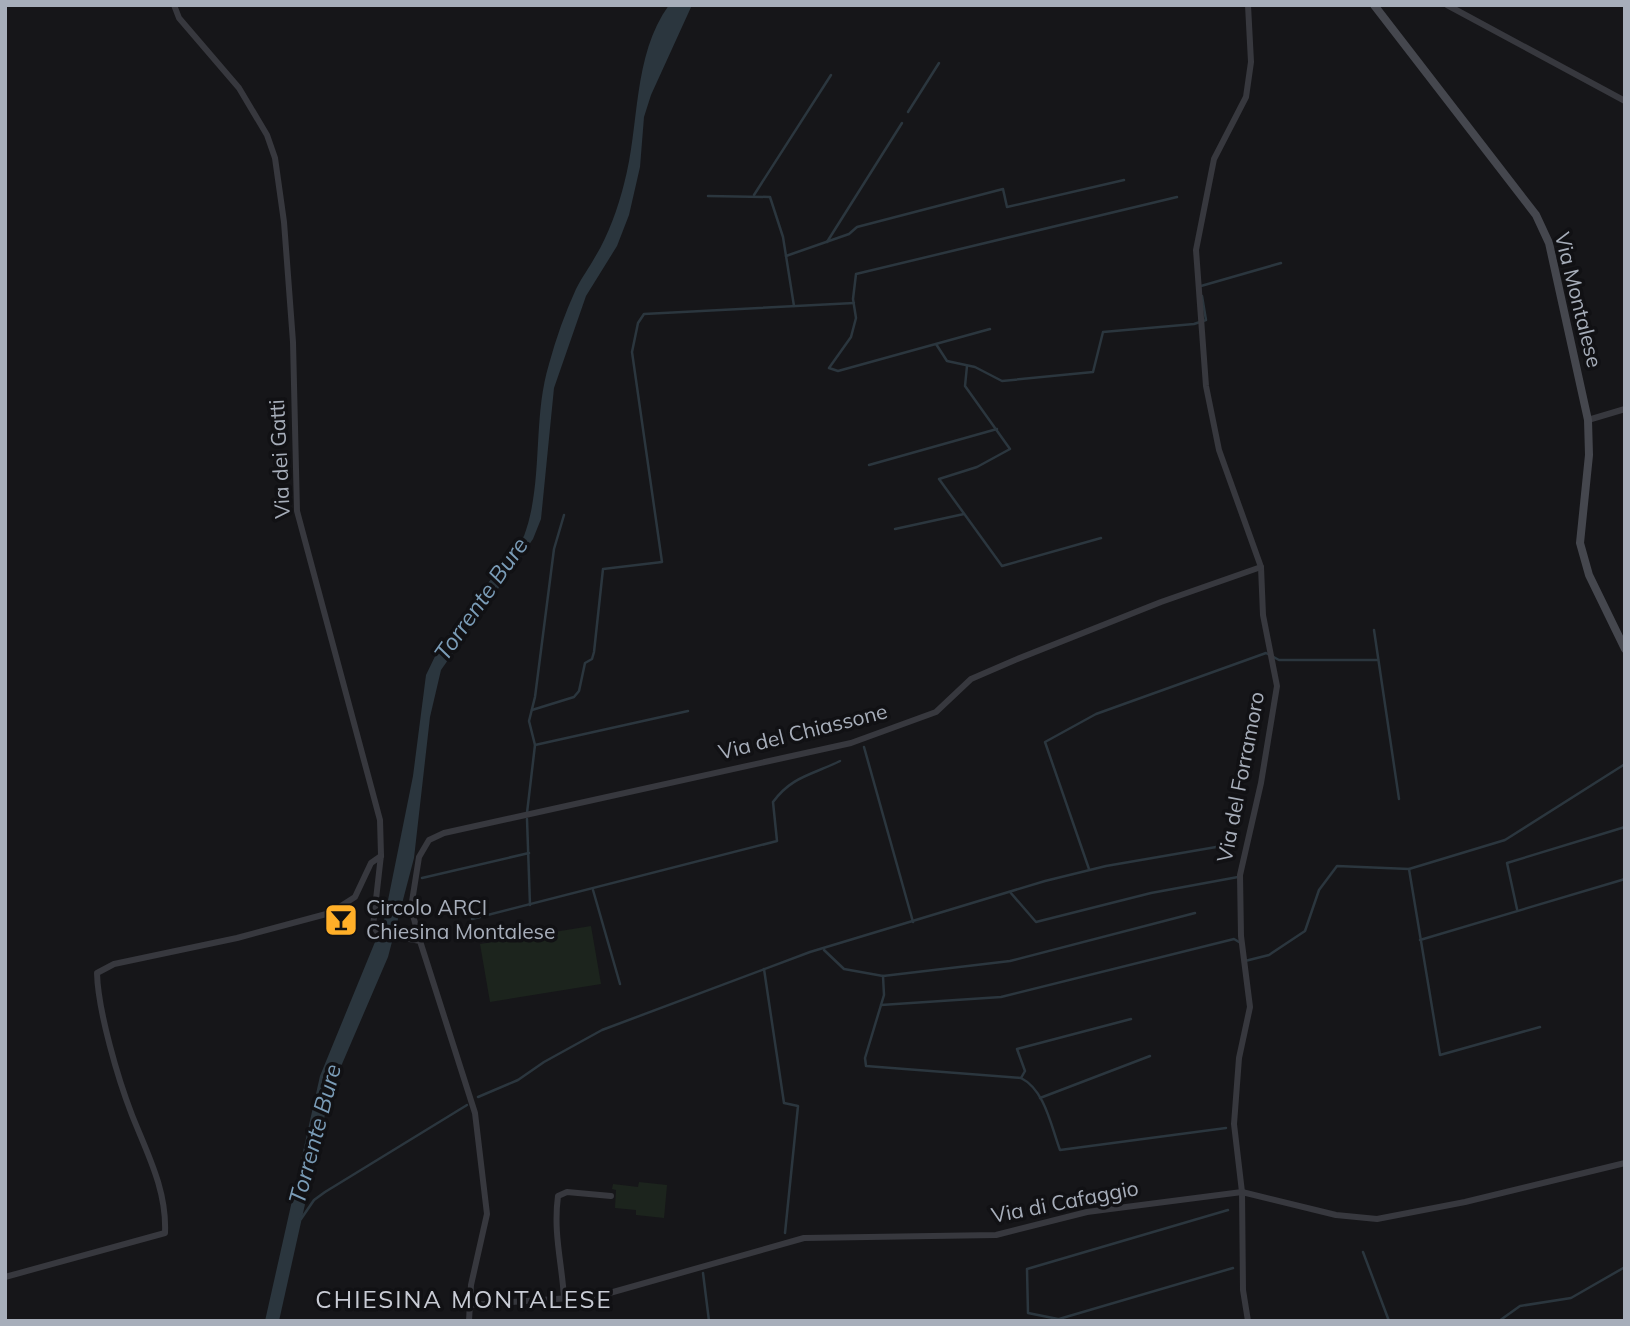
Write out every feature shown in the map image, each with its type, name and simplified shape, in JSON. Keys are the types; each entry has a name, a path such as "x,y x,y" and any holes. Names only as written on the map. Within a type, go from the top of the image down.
{"main road":[{"name":"Via Montalese","path":"1374,5 1536,215 1549,243 1588,420 1589,455 1580,543 1589,575 1625,649"}],"street":[{"name":"Via dei Gatti","path":"174,5 179,18 239,88 267,135 275,158 284,222 293,342 297,511 378,813 381,855 373,923 378,932 419,941"},
{"name":"Via del Forramoro","path":"1248,5 1251,62 1246,97 1214,159 1196,250 1199,326 1209,399 1219,450 1261,566 1263,615 1277,686 1261,783 1240,874 1241,936 1250,1007 1239,1058 1234,1124 1242,1192 1243,1290 1248,1321"},
{"path":"1447,5 1625,101"},
{"path":"1588,420 1625,409"},
{"name":"Via del Chiassone","path":"469,1321 469,1306 487,1214 475,1113 419,941 411,908 419,857 429,840 444,833 875,735 936,712 971,679 1161,602 1261,566"},
{"path":"5,1277 163,1236 165,1229 157,1173 122,1084 97,990 97,973 114,964 237,938 330,913 355,897 369,866 381,855"},
{"name":"Via di Cafaggio","path":"469,1306 602,1296 800,1238 996,1235 1087,1212 1242,1192 1336,1215 1377,1219 1465,1202 1625,1163"},
{"path":"564,1298 556,1250 558,1196 569,1192 611,1196"}],"shaded area":[{"path":"591,926 601,984 490,1002 480,944"},
{"path":"639,1182 667,1185 664,1218 636,1215 636,1210 615,1208 616,1190 612,1189 613,1184 638,1187"}],"water":[{"name":"Torrente Bure","path":"669,5 692,5 651,95 644,117 640,167 629,215 617,246 586,296 554,388 541,519 533,539 441,670 430,717 414,858 388,957 330,1092 279,1321 265,1321 320,1076 384,920 413,776 426,675 440,646 524,536 534,494 541,407 549,364 572,298 616,212 629,162 643,69 657,25"}],"waterway":[{"path":"908,112 939,63"},
{"path":"754,195 831,75"},
{"path":"827,242 902,123"},
{"path":"786,256 849,234 857,227 1003,189 1007,207 1124,180"},
{"path":"708,196 770,197 783,237 794,306"},
{"path":"990,329 838,371 829,368 851,337 856,318 853,299 856,274 1177,197"},
{"path":"1201,286 1281,263"},
{"path":"936,344 947,361 975,367 1002,381 1093,372 1103,332 1194,324 1206,320 1202,296"},
{"path":"532,710 574,697 579,691 585,663 592,659 594,652 603,569 662,562 632,352 638,323 644,314 854,303"},
{"path":"967,366 965,386 1010,449 977,467 939,479 1002,566 1101,538"},
{"path":"869,465 997,429"},
{"path":"895,529 964,514"},
{"path":"527,813 535,745 529,721 535,697 554,549 564,515"},
{"path":"1374,630 1399,799"},
{"path":"1089,869 1045,742 1096,714 1266,653 1279,660 1378,660"},
{"path":"535,745 688,711"},
{"path":"864,747 913,922"},
{"path":"472,919 777,841 773,802 780,793 795,781 840,761"},
{"path":"1245,961 1269,955 1305,931 1319,890 1337,866 1409,869 1505,840 1625,764"},
{"path":"527,819 530,905"},
{"path":"1517,909 1507,863 1625,827"},
{"path":"478,1097 518,1080 544,1062 602,1030 810,952 1045,881 1106,866 1222,846"},
{"path":"422,878 529,853"},
{"path":"1409,869 1440,1055 1540,1027"},
{"path":"1010,892 1036,922 1151,893 1238,877"},
{"path":"1420,940 1625,879"},
{"path":"593,890 620,984"},
{"path":"883,976 1010,961 1195,913"},
{"path":"881,1005 1001,997 1234,939 1239,942"},
{"path":"824,950 844,969 883,976"},
{"path":"764,969 784,1103 798,1106 785,1233"},
{"path":"883,976 884,995 865,1058 866,1066 1021,1078 1042,1100 1060,1150 1226,1128"},
{"path":"1021,1078 1025,1071 1017,1049 1131,1019"},
{"path":"1040,1098 1150,1056"},
{"name":"Torrente Bure","path":"301,1219 314,1200 325,1192 467,1105"},
{"path":"1058,1319 1028,1313 1027,1269 1228,1210"},
{"path":"1363,1252 1389,1321"},
{"path":"1499,1321 1520,1306 1571,1298 1625,1267"},
{"path":"1059,1319 1233,1268"},
{"path":"703,1273 709,1321"}],"place":[{"name":"Circolo ARCI Chiesina Montalese","path":"341,920"}],"district":[{"name":"CHIESINA MONTALESE","path":"464,1300"}]}
